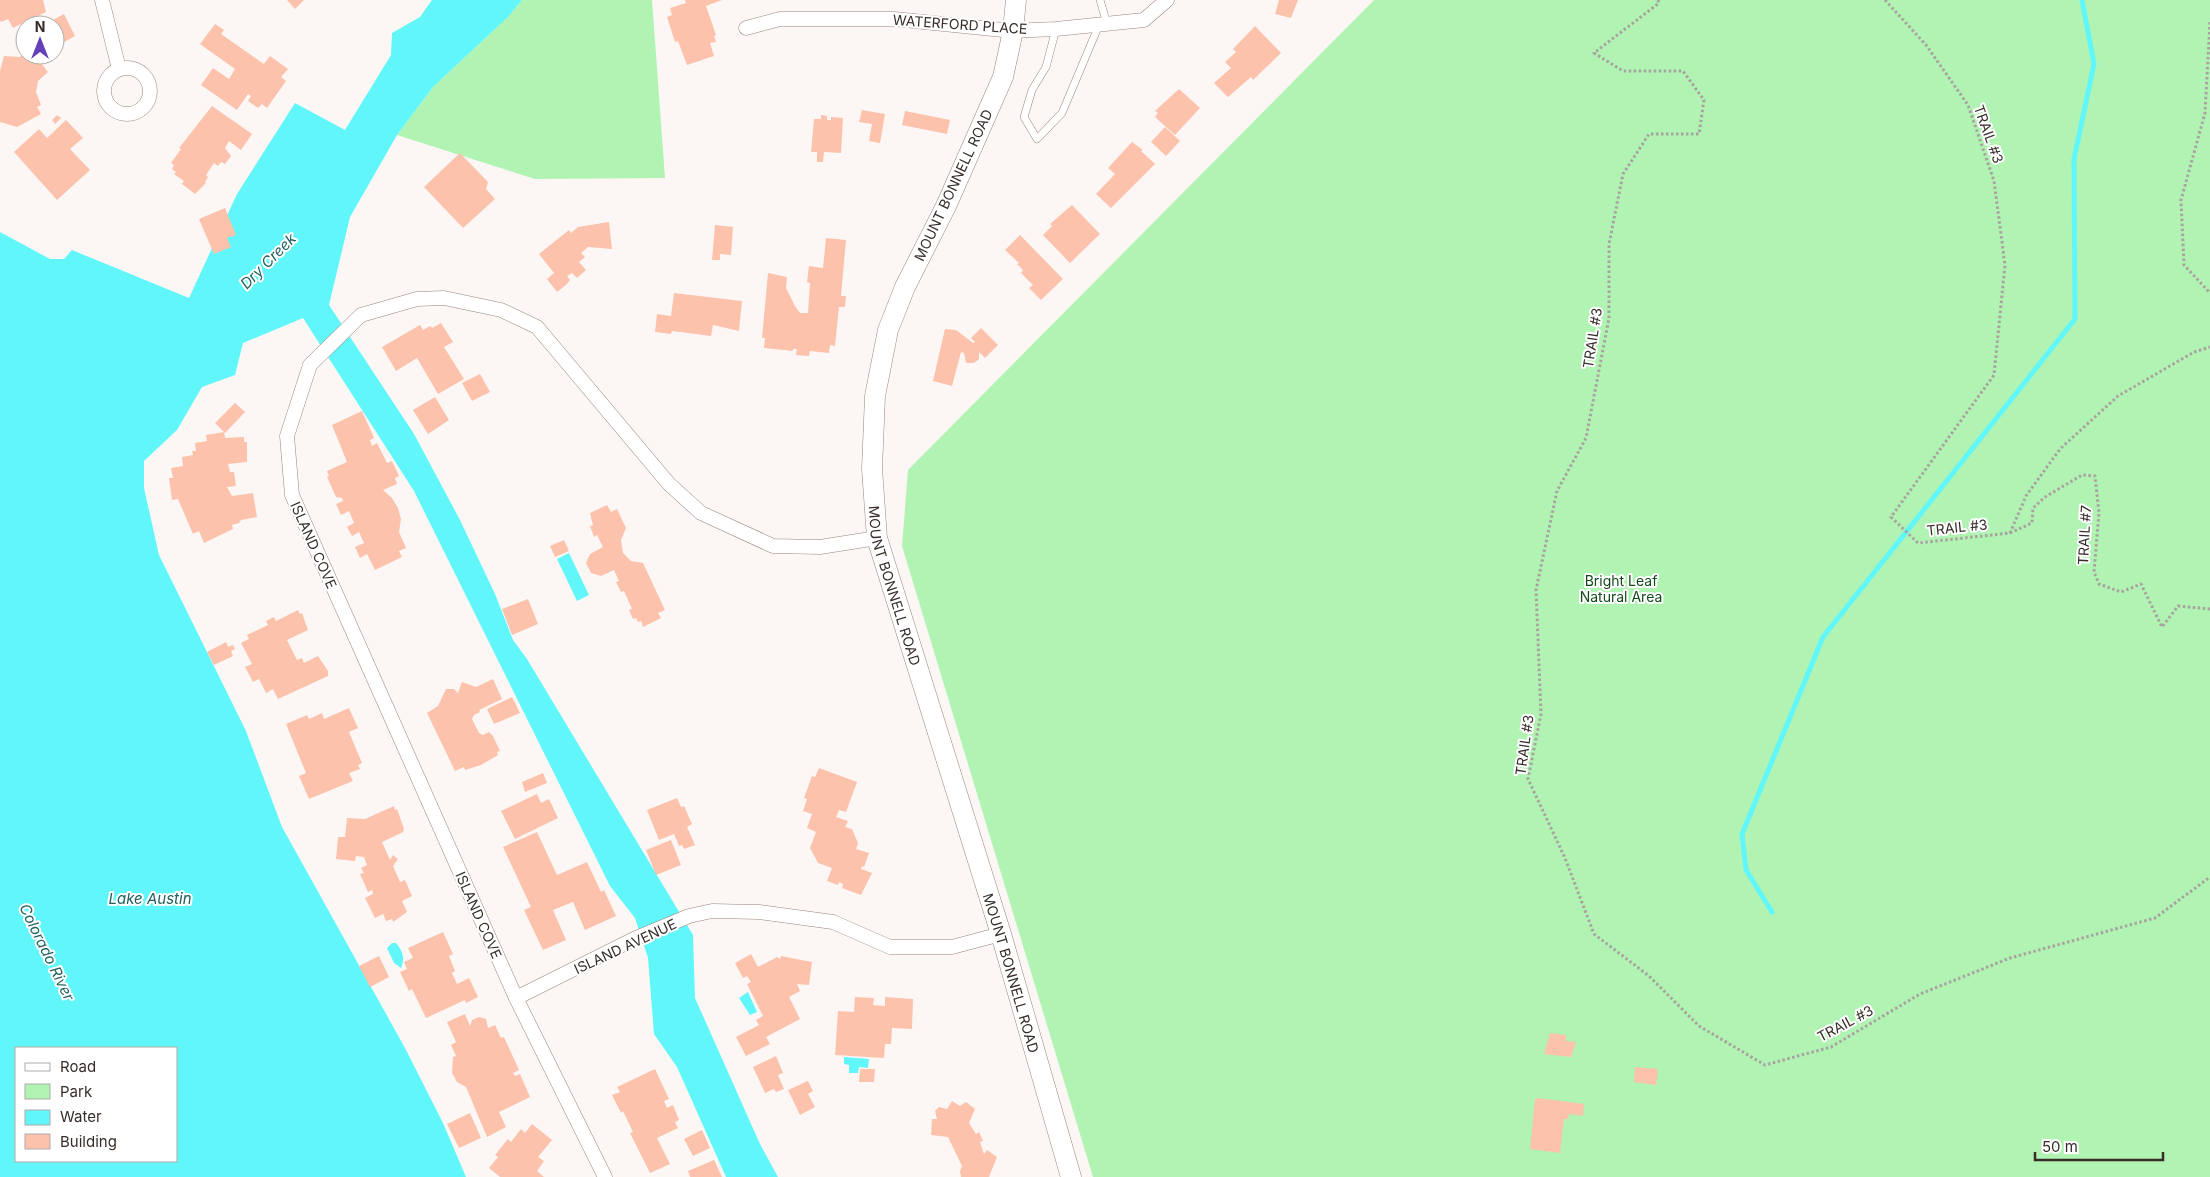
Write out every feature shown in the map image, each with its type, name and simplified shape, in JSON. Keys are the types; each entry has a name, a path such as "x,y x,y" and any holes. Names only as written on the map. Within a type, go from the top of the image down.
{"street":[{"path":"102,0 119,69"},
{"name":"MOUNT BONNELL ROAD","path":"1016,0 1013,31 1003,77 946,206 905,287 888,330 875,396 872,469 877,538 1001,934 1071,1177"},
{"name":"WATERFORD PLACE","path":"746,28 780,19 894,19 1013,31 1056,29 1144,20 1167,0"},
{"name":"ISLAND COVE","path":"605,1177 516,998 292,495 287,436 310,365 361,314 392,305 426,298 444,298 501,310 537,327 669,484 701,513 773,546 820,546 877,538"},
{"name":"ISLAND AVENUE","path":"516,998 634,939 689,916 712,911 759,912 833,922 890,947 952,947 1001,934"}],"lane":[{"path":"1056,29 1046,67 1032,90 1024,117 1037,139 1062,113 1103,24 1100,0"}],"path":[{"name":"TRAIL #3","path":"1658,0 1659,3 1594,53 1622,71 1683,71 1704,100 1699,134 1649,134 1622,174 1609,244 1609,318 1586,438 1557,491 1536,590 1541,714 1528,779 1564,858 1594,934 1649,976 1699,1026 1765,1065 1831,1047 1920,994 2010,958 2155,918 2210,877"},
{"name":"TRAIL #3","path":"1885,0 1926,45 1968,105 1994,181 2005,265 1994,376 1891,517 1918,543 2010,533"},
{"path":"2210,22 2205,113 2181,200 2184,265 2210,292"},
{"path":"2010,533 2026,496 2060,449 2118,396 2194,352 2210,347"},
{"name":"TRAIL #7","path":"2010,533 2032,523 2033,508 2045,497 2082,475 2095,476 2099,513 2094,572 2099,584 2121,592 2141,584 2162,627 2178,606 2210,609"}],"green space":[{"path":"522,0 652,0 665,178 535,179 397,135 433,87 508,17"},
{"name":"Bright Leaf Natural Area","path":"1374,0 2210,0 2210,1177 1093,1177 902,546 908,470"}],"water":[{"name":"Lake Austin","path":"432,0 522,0 508,17 433,87 397,135 350,217 329,305 414,434 460,520 495,594 513,640 527,659 693,935 695,998 760,1144 778,1177 726,1177 677,1067 654,1034 648,958 635,918 610,886 414,491 303,318 243,343 235,375 202,387 177,430 144,461 144,488 159,555 246,731 282,827 405,1048 443,1123 466,1177 0,1177 0,232 50,259 64,259 72,250 189,298 237,194 295,103 345,130 391,55 392,33 420,17"},
{"path":"569,553 589,595 577,601 557,559"},
{"path":"392,943 396,943 402,952 403,961 401,968 394,963 387,948"},
{"path":"748,992 757,1012 750,1015 739,998"},
{"path":"844,1057 869,1059 868,1068 859,1067 858,1073 849,1073 849,1065 844,1064"}],"building":[{"path":"0,0 43,0 46,12 40,15 15,15 15,27 13,28 8,19 1,22"},
{"path":"287,0 304,0 295,9"},
{"path":"685,0 722,0 706,6 716,35 714,36 716,42 710,43 714,56 687,65 678,41 675,42 667,17 672,15 670,8 686,3"},
{"path":"1279,0 1298,0 1291,18 1275,14"},
{"path":"65,16 75,36 65,42"},
{"path":"215,24 224,30 221,34 264,64 270,56 288,69 281,77 286,81 267,108 262,104 258,108 248,101 251,96 248,94 237,110 201,85 213,68 229,79 235,69 200,44"},
{"path":"1255,26 1281,53 1253,80 1251,77 1228,97 1214,83 1231,68 1225,62 1236,52 1233,49"},
{"path":"4,56 15,57 15,65 42,65 48,72 38,81 36,92 41,105 37,107 41,114 17,127 0,122 0,71"},
{"path":"1179,89 1200,108 1175,135 1155,117 1158,113 1155,111"},
{"path":"212,106 252,134 241,150 229,141 225,148 231,156 225,164 221,162 218,166 214,163 206,175 208,177 206,183 195,194 182,184 184,181 174,174 176,172 172,169 174,165 171,163 181,149 179,148"},
{"path":"862,110 885,114 880,143 869,141 872,124 859,122"},
{"path":"905,111 950,120 947,134 902,125"},
{"path":"57,115 61,118 55,124 52,120"},
{"path":"821,115 827,116 827,120 831,120 831,117 843,118 841,153 824,152 823,162 817,162 817,152 811,152 814,119 821,119"},
{"path":"66,120 83,138 70,149 90,170 57,200 14,152 39,129 47,138"},
{"path":"1165,127 1180,141 1166,156 1151,142"},
{"path":"1132,142 1143,150 1141,151 1155,164 1111,208 1096,194 1115,174 1108,168"},
{"path":"460,153 488,182 486,189 495,199 463,228 424,187"},
{"path":"1072,205 1100,234 1070,263 1043,235 1052,226 1050,224"},
{"path":"225,208 236,235 227,238 231,247 214,254 199,219"},
{"path":"609,222 612,249 588,247 581,253 585,257 579,262 586,270 577,278 572,273 567,276 570,280 557,292 547,279 554,273 539,254 569,230 571,233 578,227"},
{"path":"715,225 733,227 731,255 720,254 720,260 712,260"},
{"path":"1020,235 1063,279 1041,300 1029,288 1033,285 1021,273 1023,270 1017,264 1019,263 1005,250"},
{"path":"826,238 846,240 841,296 846,296 845,307 839,307 835,346 830,345 829,353 810,351 809,356 796,355 797,349 793,349 793,351 764,348 765,338 762,338 768,273 787,277 786,288 795,306 800,313 808,313 810,283 807,282 809,266 823,268"},
{"path":"674,293 742,301 739,331 713,325 711,336 672,331 671,334 655,332 657,314 671,316"},
{"path":"441,323 453,342 444,347 464,379 438,394 417,358 396,371 382,347 420,325 423,330"},
{"path":"981,328 998,345 985,358 979,352 979,359 974,363 966,363 964,353 961,352 952,386 933,381 945,329 956,330 973,343 975,342 971,338"},
{"path":"480,374 490,392 472,401 462,383"},
{"path":"435,397 449,420 428,434 413,410"},
{"path":"235,403 245,412 225,433 215,423"},
{"path":"362,411 374,438 370,440 372,446 377,443 387,463 392,461 399,476 395,478 397,484 383,490 392,498 398,508 401,519 399,532 406,548 399,551 402,557 375,570 367,554 360,558 355,547 364,543 359,532 352,536 347,527 354,523 349,511 341,515 336,504 343,501 342,498 336,497 327,477 329,476 327,471 347,462 332,425"},
{"path":"224,432 225,438 244,437 244,442 247,442 247,462 228,464 230,472 234,472 236,486 227,487 232,496 253,493 257,517 241,520 239,523 232,525 233,529 204,543 199,531 193,534 178,499 172,500 169,478 173,478 171,468 183,466 182,457 193,455 192,451 196,451 195,443 207,441 206,435"},
{"path":"607,505 611,512 617,509 626,528 621,540 623,553 631,561 643,563 665,610 658,613 661,618 643,627 641,621 638,622 636,618 633,619 629,610 632,609 624,591 621,592 616,582 619,581 614,570 601,576 591,573 586,563 590,554 603,547 597,535 594,537 590,526 593,525 590,513"},
{"path":"564,540 569,551 555,557 550,546"},
{"path":"528,599 538,624 512,635 502,609"},
{"path":"298,610 300,614 302,613 308,630 287,640 297,660 302,658 304,663 318,656 328,671 328,676 278,699 273,689 266,693 259,679 253,682 245,667 252,664 241,643 249,639 247,635 268,625 266,621 274,617 276,621"},
{"path":"226,642 228,647 233,645 235,649 231,651 233,656 214,665 207,652"},
{"path":"493,679 502,699 479,710 480,712 474,715 472,719 479,733 483,735 489,732 493,736 500,751 497,752 498,755 481,765 465,770 464,767 455,771 427,713 438,706 446,689 454,689 458,693 462,682 476,687"},
{"path":"512,697 520,713 494,724 487,709"},
{"path":"349,708 358,728 349,732 362,763 358,765 360,769 349,773 353,781 309,799 299,776 306,773 286,724 307,715 309,719 322,713 324,719"},
{"path":"819,768 857,782 846,812 839,810 836,817 848,821 845,827 852,829 858,843 856,849 869,853 864,867 862,866 861,869 872,873 861,895 842,888 843,884 839,882 838,885 827,881 832,868 818,863 810,848 816,832 807,828 812,814 803,811 807,799 804,798 812,776 815,777"},
{"path":"543,773 547,783 525,792 522,782"},
{"path":"537,794 541,803 549,799 558,818 515,839 501,811"},
{"path":"677,798 681,807 684,806 692,824 687,827 695,845 684,849 682,845 679,846 674,834 659,840 647,810"},
{"path":"394,806 395,810 397,809 404,829 403,832 382,842 390,860 393,855 398,859 393,866 400,882 405,880 412,896 402,901 407,912 393,922 392,919 386,921 383,914 375,918 365,898 373,894 372,890 368,892 360,874 364,873 361,868 367,865 364,857 356,856 355,861 336,859 338,837 345,837 347,818 365,819"},
{"path":"537,832 557,875 587,862 601,892 604,890 616,916 585,930 573,902 553,910 566,940 543,950 524,910 531,907 503,847"},
{"path":"671,840 681,865 656,875 646,850"},
{"path":"443,932 453,954 449,956 455,971 452,973 457,984 469,978 478,997 466,1003 465,1000 426,1018 412,989 409,991 400,972 407,969 404,962 413,958 408,948"},
{"path":"751,954 758,967 777,957 780,959 781,956 812,962 809,985 797,984 800,991 789,997 800,1019 766,1037 770,1044 746,1056 736,1037 759,1025 756,1020 763,1016 747,984 751,982 747,976 743,978 735,963"},
{"path":"379,956 389,977 370,987 359,966"},
{"path":"855,997 874,998 873,1005 885,1006 885,997 913,999 912,1029 892,1028 891,1044 885,1044 884,1058 835,1055 838,1011 854,1012"},
{"path":"465,1014 470,1026 472,1020 479,1017 486,1019 488,1028 495,1025 501,1038 504,1037 519,1070 513,1073 515,1076 520,1074 530,1097 499,1112 506,1127 487,1137 466,1087 457,1082 452,1073 453,1057 456,1056 451,1045 456,1042 447,1022"},
{"path":"1550,1033 1566,1035 1566,1041 1576,1042 1571,1057 1544,1054"},
{"path":"776,1056 783,1073 778,1075 784,1089 776,1092 774,1089 765,1093 753,1067"},
{"path":"1635,1067 1658,1069 1656,1085 1634,1082"},
{"path":"655,1069 669,1099 664,1101 667,1108 673,1105 679,1120 675,1122 678,1128 657,1138 670,1164 650,1173 630,1133 633,1132 623,1111 621,1113 612,1095 620,1092 617,1087"},
{"path":"860,1069 875,1069 874,1082 859,1082"},
{"path":"808,1081 813,1091 808,1094 815,1107 800,1115 788,1090"},
{"path":"1535,1099 1584,1104 1583,1116 1569,1114 1568,1119 1564,1119 1560,1153 1530,1149"},
{"path":"952,1101 960,1106 966,1102 975,1109 969,1123 976,1134 979,1132 983,1141 980,1142 984,1154 987,1150 997,1157 989,1177 961,1177 960,1171 962,1166 948,1137 931,1135 932,1119 937,1119 935,1111 939,1107 947,1109"},
{"path":"470,1113 481,1138 459,1148 447,1124"},
{"path":"532,1124 552,1140 538,1157 544,1161 537,1171 544,1177 500,1177 489,1168 498,1157 495,1155 508,1139 511,1142 521,1129 525,1133"},
{"path":"702,1130 710,1148 693,1156 684,1139"},
{"path":"714,1160 722,1177 690,1177 688,1171"}],"waterway":[{"path":"1772,912 1746,870 1742,834 1823,637 2075,319 2074,159 2094,64 2082,0"}],"water label":[{"name":"Dry Creek","path":"268,261"},
{"name":"Colorado River","path":"47,952"}]}
